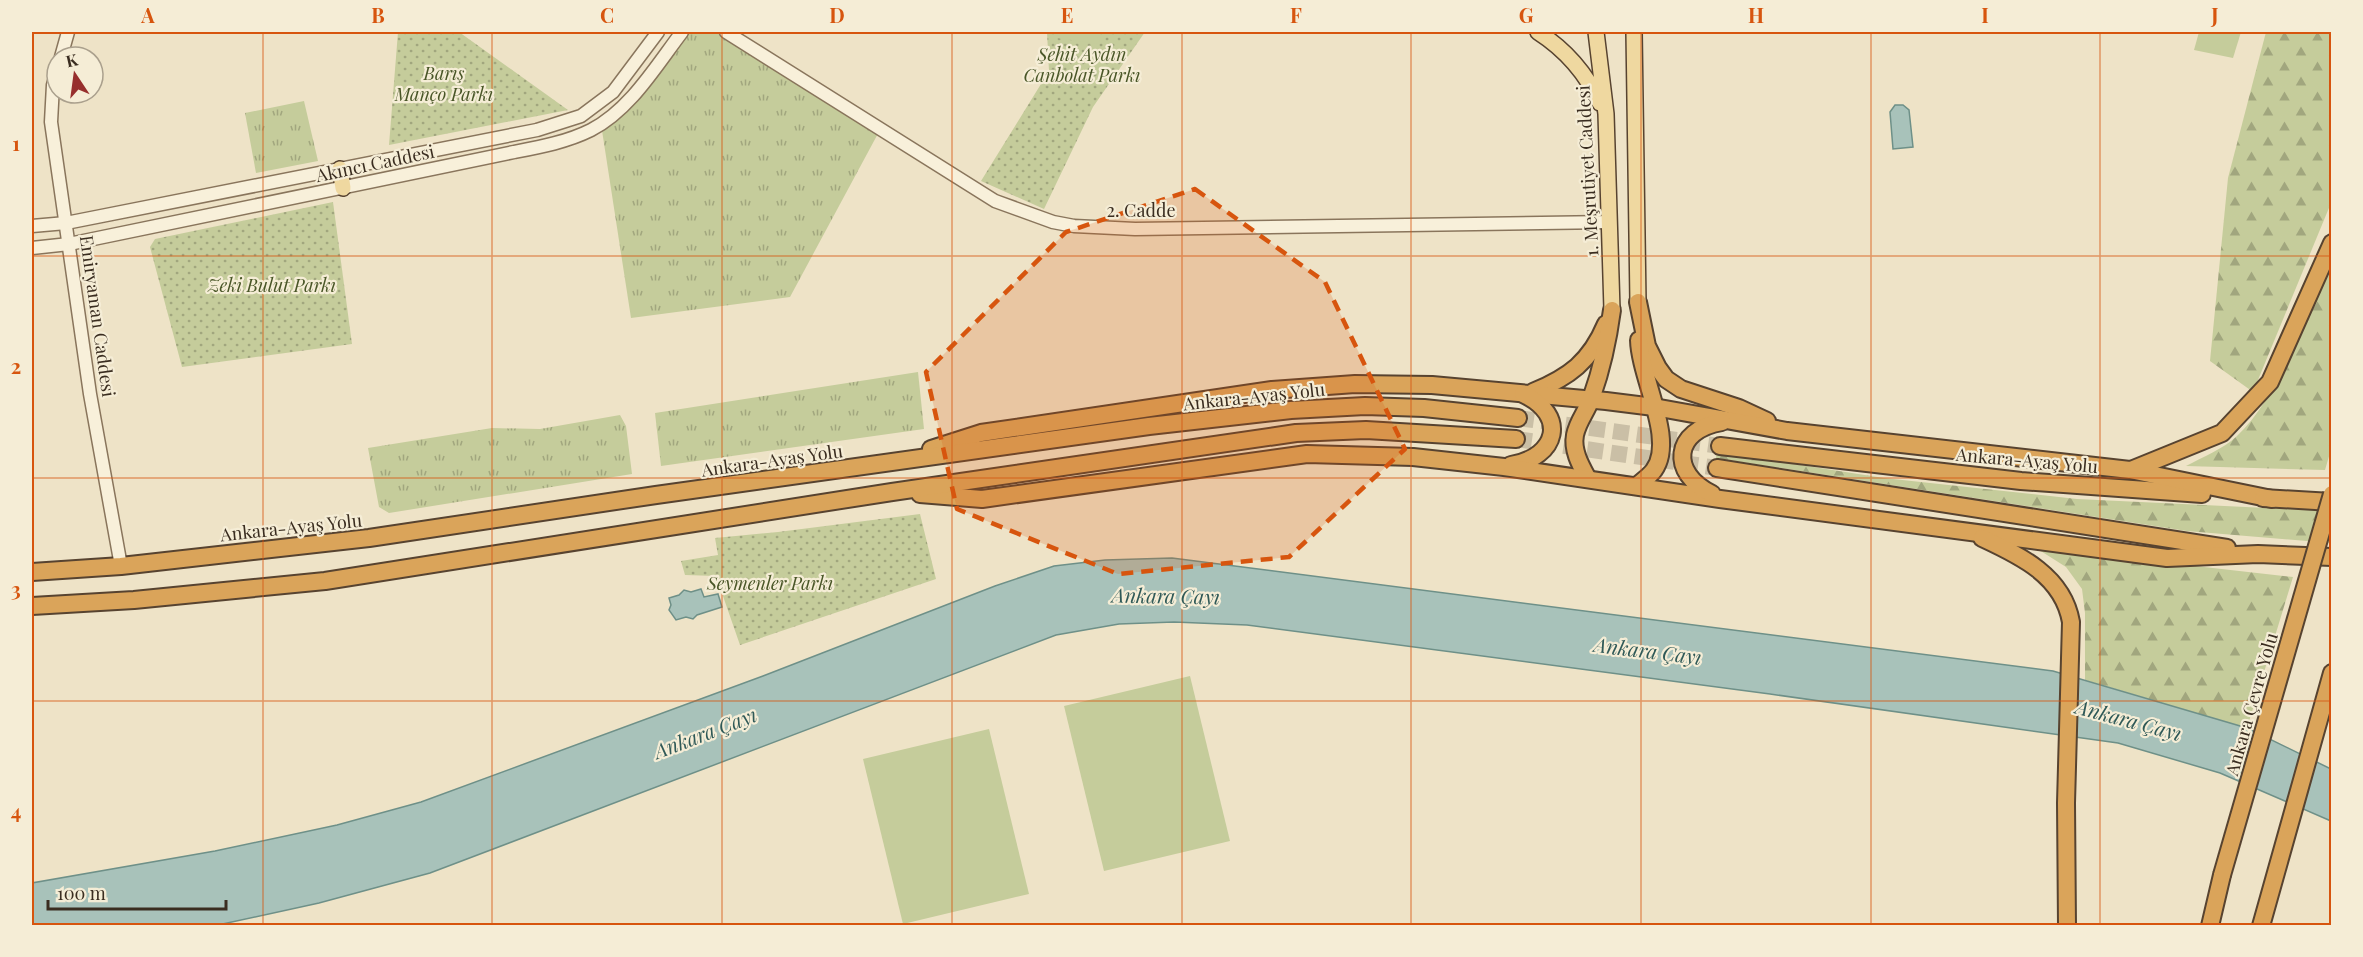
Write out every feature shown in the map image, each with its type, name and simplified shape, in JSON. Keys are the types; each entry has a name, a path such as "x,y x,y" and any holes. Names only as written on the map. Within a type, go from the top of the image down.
{"highway":[{"path":"2130,470 2222,434 2264,389 2270,382 2284,353 2331,243"},
{"path":"1637,486 1654,470 1662,452 1661,428 1644,373 1639,346 1638,302"},
{"path":"1638,302 1647,346 1666,379 1680,389 1739,408 1787,430"},
{"path":"1524,392 1553,384 1576,369 1591,353 1612,310"},
{"path":"1588,479 1577,457 1575,436 1581,417 1592,399 1608,346 1612,310"},
{"path":"890,463 981,433 1272,390 1355,384 1432,385 1592,399 1654,407 1787,430 2130,470 2272,499"},
{"path":"1504,467 1524,463 1537,457 1548,446 1552,434 1551,420 1544,408 1524,392"},
{"name":"Ankara-Ayaş Yolu","path":"32,572 120,566 369,538 1149,426 1291,410 1365,406 1424,408 1518,418"},
{"path":"1720,498 1701,489 1690,478 1685,471 1683,448 1693,432 1707,425 1731,421"},
{"path":"32,606 134,600 317,582 892,492 1296,433 1366,430 1516,439"},
{"name":"Ankara-Ayaş Yolu","path":"1720,446 2021,481 2331,502"},
{"path":"892,492 982,499 1307,454 1413,457 1504,467 2167,558 2258,554 2331,557"},
{"path":"1717,468 2092,525 2258,554"},
{"name":"Ankara Çevre Yolu","path":"2210,926 2222,876 2331,494"},
{"path":"1968,531 2010,551 2050,579 2061,592 2068,607 2071,622 2066,803 2067,926"},
{"path":"2260,926 2331,673"}],"main road":[{"path":"1538,32 1559,46 1576,64 1591,83 1606,114"},
{"name":"1. Meşrutiyet Caddesi","path":"1596,32 1606,114 1612,310"},
{"path":"1634,32 1638,302"},
{"path":"340,169 343,188"}],"street":[{"name":"Akıncı Caddesi","path":"32,226 66,223 537,130 581,116 613,92 658,32"},
{"name":"Akıncı Caddesi","path":"32,248 69,244 343,188 543,146 590,131 604,122 638,89 682,32"},
{"name":"2. Cadde","path":"726,32 995,201 1053,222 1074,226 1135,229 1610,222"},
{"name":"Emiryaman Caddesi","path":"52,105 51,122 90,394 120,566"}],"highlighted area":[{"path":"1195,189 1325,282 1405,449 1289,557 1118,574 957,509 926,372 1066,232"}],"green space":[{"name":"Barış Manço Parkı","path":"398,32 459,32 568,110 389,145"},
{"path":"680,32 726,32 881,128 790,297 631,318 601,124"},
{"name":"Şehit Aydın Canbolat Parkı","path":"1047,32 1145,32 1093,107 1044,209 981,181 1049,71"},
{"path":"1058,32 1101,32 1099,44 1057,38"},
{"path":"2199,32 2241,32 2233,58 2194,50"},
{"path":"2266,32 2331,32 2331,203 2253,392 2210,361 2228,178"},
{"path":"304,101 318,161 256,173 245,113"},
{"name":"Zeki Bulut Parkı","path":"333,202 352,344 182,367 150,247 155,239"},
{"path":"2331,253 2332,446 2325,470 2186,466 2231,441 2253,419 2280,375 2292,350"},
{"path":"918,372 924,429 661,466 655,413"},
{"path":"620,415 626,426 632,474 389,513 379,507 368,448 492,428 540,429"},
{"path":"1717,452 1884,478 2077,499 2331,511 2331,543 2187,531 1716,458"},
{"name":"Seymenler Parkı","path":"920,514 936,579 740,645 716,576 685,575 681,561 718,555 715,538"},
{"path":"2036,548 2293,577 2247,728 2085,680 2085,613 2082,589 2066,567"},
{"path":"1190,676 1230,841 1104,871 1064,706"},
{"path":"989,729 1029,894 903,924 863,759"}],"water":[{"path":"1895,105 1903,105 1909,110 1913,147 1893,149 1890,112"},
{"name":"Ankara Çayı","path":"1172,558 2053,671 2247,728 2331,769 2331,821 2220,773 2118,743 1770,694 1247,625 1174,622 1119,624 1056,635 430,873 319,903 218,925 32,926 32,883 215,851 337,825 421,802 763,676 995,586 1054,566 1105,560"},
{"path":"701,589 704,597 718,594 722,607 697,615 693,619 686,617 676,620 669,610 671,605 669,598 679,595 684,590 691,592"}],"tunnel":[{"path":"1518,418 1720,446"},
{"path":"1516,439 1717,468"}]}
